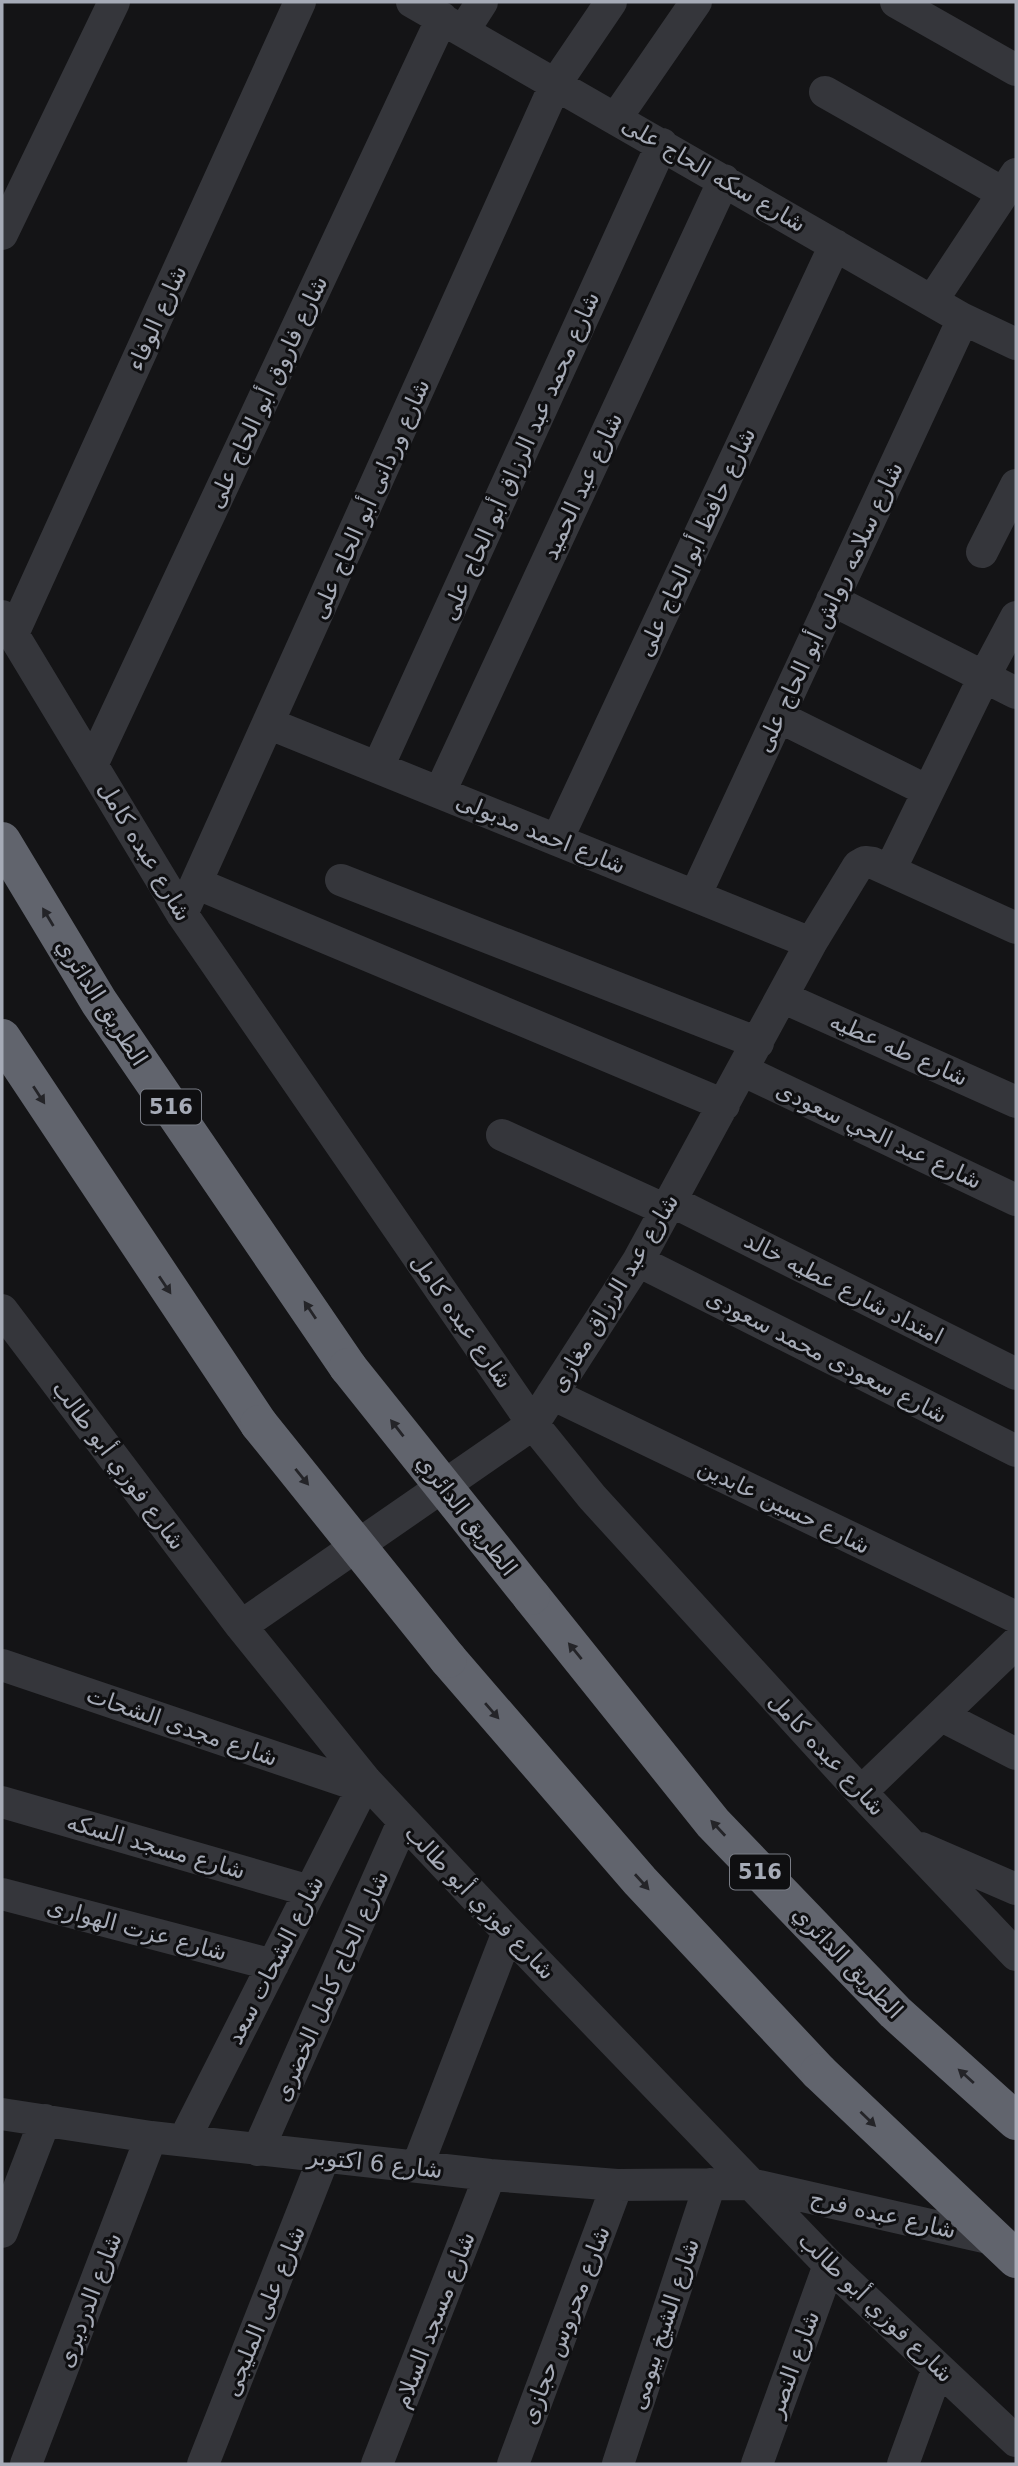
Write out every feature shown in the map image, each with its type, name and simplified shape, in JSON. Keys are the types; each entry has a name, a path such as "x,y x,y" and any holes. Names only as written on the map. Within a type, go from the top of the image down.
{"highway":[{"name":"الطريق الدائري","path":"2,841 99,1002 348,1367 713,1822 895,2012 1016,2121"},
{"path":"2,1038 259,1424 448,1659 640,1881 819,2072 1016,2259"}],"street":[{"path":"2,234 114,2"},
{"name":"شارع الوفاء","path":"7,625 300,2"},
{"name":"شارع سكه الحاج على","path":"412,2 963,319 1016,344"},
{"name":"شارع فاروق أبو الحاج على","path":"92,765 453,24 482,2"},
{"name":"شارع وردانى أبو الحاج على","path":"182,914 198,884 556,83 611,2"},
{"path":"617,118 696,2"},
{"path":"896,2 1016,71"},
{"path":"825,92 1010,183 932,301"},
{"name":"شارع محمد عبد الرزاق أبو الحاج على","path":"378,767 662,144"},
{"name":"شارع عبد الحميد","path":"440,792 724,180"},
{"name":"شارع حافظ أبو الحاج على","path":"557,840 835,245"},
{"name":"شارع سلامه رواش أبو الحاج على","path":"695,896 963,319"},
{"path":"982,552 1016,485"},
{"path":"832,600 1016,693"},
{"path":"1016,617 928,791 881,867 1016,928"},
{"name":"شارع عبده كامل","path":"7,625 182,914 533,1424 592,1497 861,1792 1016,1955"},
{"path":"779,717 928,791"},
{"name":"شارع احمد مدبولى","path":"270,724 811,943"},
{"name":"شارع عبد الرزاق مغازى","path":"242,1626 533,1424 638,1261 811,943 858,866 865,862 881,867"},
{"path":"341,880 758,1043"},
{"path":"198,884 724,1105"},
{"name":"شارع طه عطيه","path":"782,997 1016,1102"},
{"name":"شارع عبد الحي سعودى","path":"742,1070 1016,1200"},
{"name":"امتداد شارع عطيه خالد","path":"502,1135 669,1205 1016,1374"},
{"name":"شارع سعودى محمد سعودى","path":"638,1261 1016,1451"},
{"name":"شارع فوزي أبو طالب","path":"2,1310 364,1784 829,2265 1016,2441"},
{"name":"شارع حسين عابدين","path":"552,1394 1016,1617"},
{"path":"861,1792 942,1716 1004,1674 1016,1643"},
{"name":"شارع مجدى الشحات","path":"2,1665 364,1784"},
{"path":"942,1716 1016,1754"},
{"name":"شارع الشحات سعد","path":"184,2140 364,1784"},
{"name":"شارع مسجد السكه","path":"2,1802 310,1891"},
{"name":"شارع الحاج كامل الخضرى","path":"258,2150 403,1822"},
{"path":"909,1843 1016,1889"},
{"name":"شارع عزت الهوارى","path":"2,1894 273,1965"},
{"path":"417,2167 508,1932"},
{"name":"شارع 6 اكتوبر","path":"2,2114 151,2137 490,2175 617,2185 750,2184"},
{"path":"2,2232 45,2120"},
{"name":"شارع الدرديرى","path":"26,2464 151,2137"},
{"name":"شارع على المليجى","path":"203,2464 324,2157"},
{"name":"شارع مسجد السلام","path":"377,2464 490,2175"},
{"name":"شارع الشيخ بيومى","path":"618,2464 710,2184"},
{"name":"شارع عبده فرج","path":"750,2184 1016,2245"},
{"name":"شارع محروس حجازى","path":"513,2464 617,2185"},
{"name":"شارع النصر","path":"757,2464 829,2265"},
{"path":"902,2464 938,2368"}]}
